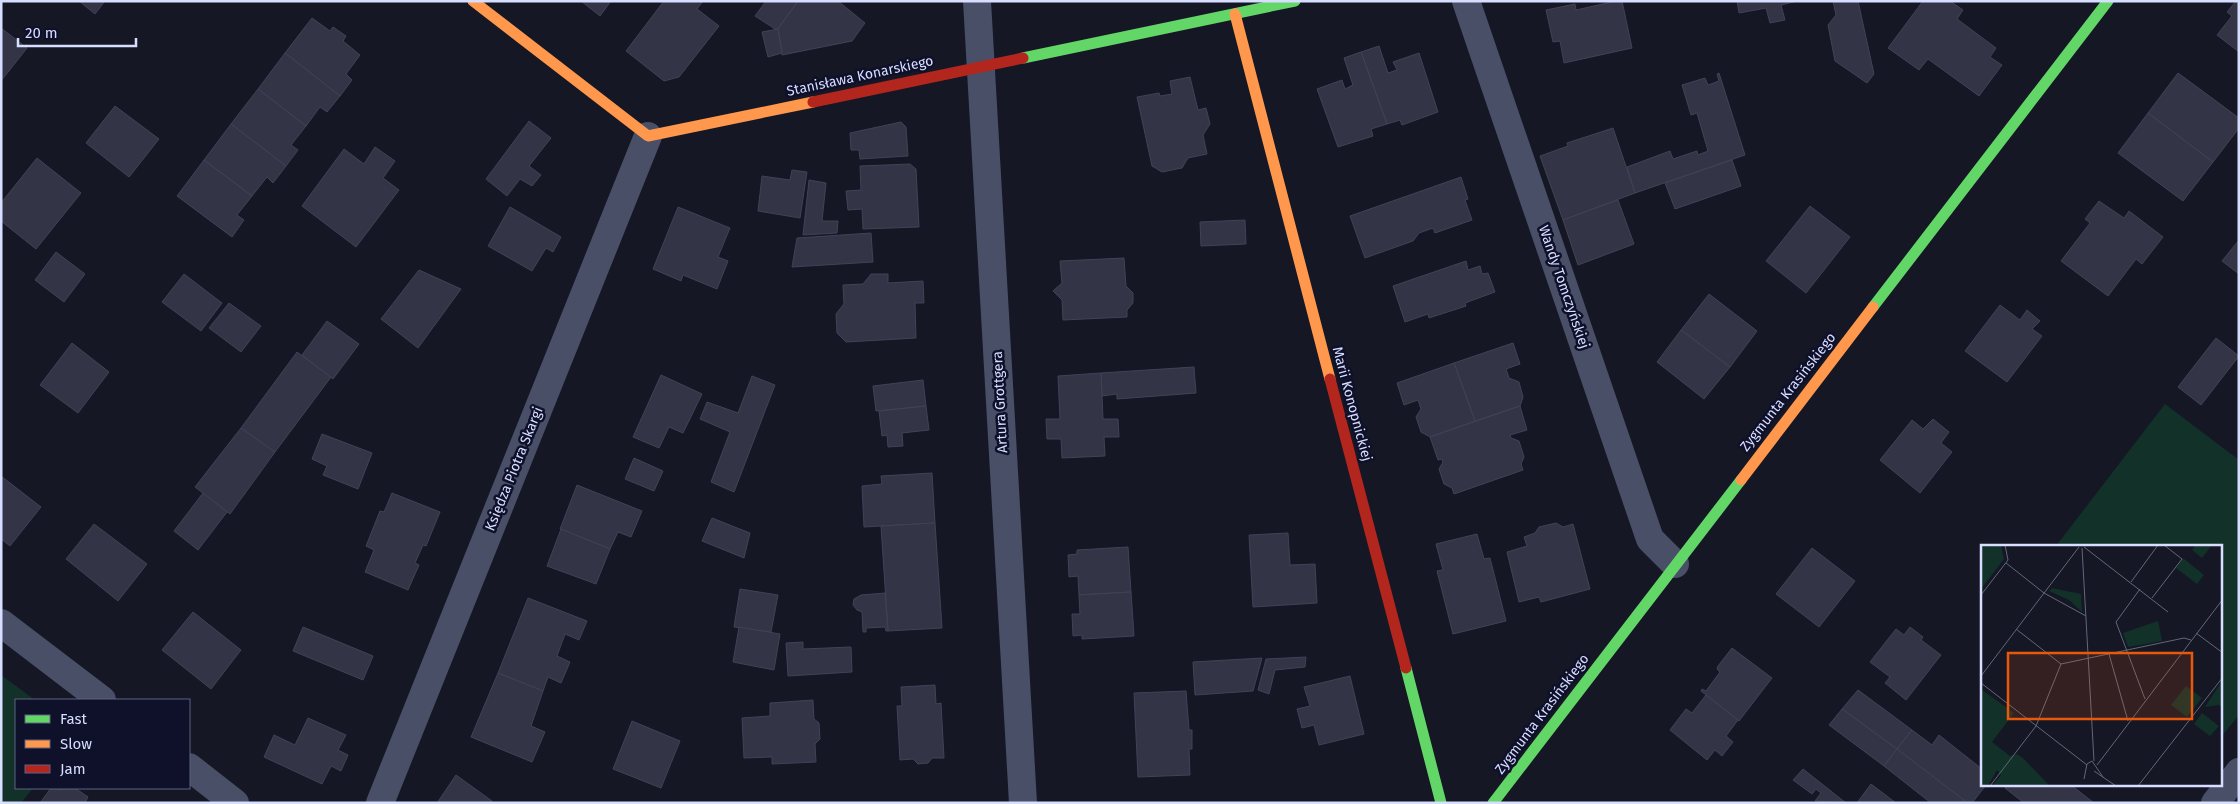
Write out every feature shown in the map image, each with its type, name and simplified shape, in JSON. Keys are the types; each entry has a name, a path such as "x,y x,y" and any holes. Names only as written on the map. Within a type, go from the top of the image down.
{"street":[{"path":"473,1 648,136"},
{"name":"Artura Grottgera","path":"977,1 1023,803"},
{"name":"Stanisława Konarskiego","path":"648,136 1295,1"},
{"name":"Wandy Tomczyńskiej","path":"1466,1 1650,539 1675,564"},
{"name":"Zygmunta Krasińskiego","path":"1493,803 2108,1"},
{"name":"Marii Konopnickiej","path":"1235,14 1441,803"},
{"name":"Księdza Piotra Skargi","path":"380,803 648,136"},
{"path":"1,623 101,699"},
{"path":"190,768 235,803"},
{"path":"2215,803 2239,772"}],"green space":[{"path":"2165,404 2239,460 2239,715 2222,736 2222,545 2057,545"},
{"path":"1,675 34,699 15,699 15,789 32,789 21,803 1,803"}],"building":[{"path":"79,1 105,1 95,14"},
{"path":"581,1 611,1 600,16"},
{"path":"664,1 703,1 697,9 719,26 679,77 664,81 626,51"},
{"path":"766,1 798,1 778,29 775,29 755,16"},
{"path":"798,1 838,1 865,23 852,41 782,55 778,29"},
{"path":"1622,1 1632,48 1564,63 1560,41 1553,42 1546,10 1575,4 1576,10"},
{"path":"1737,1 1797,1 1781,5 1785,20 1770,23 1766,8 1739,13"},
{"path":"1833,1 1858,1 1874,74 1867,83 1835,61 1828,25 1836,15"},
{"path":"1923,1 1950,1 1963,10 1957,19 1996,48 1990,57 2002,65 1979,96 1928,59 1919,70 1888,48"},
{"path":"2236,1 2239,1 2239,52 2217,35 2232,16 2227,12"},
{"path":"312,18 330,31 333,27 346,36 343,41 360,55 346,74 352,80 340,96 285,53"},
{"path":"1,28 27,48 1,81"},
{"path":"778,29 782,53 768,57 762,32"},
{"path":"1379,46 1388,73 1397,70 1393,62 1419,53 1438,112 1402,125 1400,120 1387,124 1361,52"},
{"path":"1361,52 1387,124 1371,129 1373,136 1338,147 1317,89 1342,80 1345,89 1353,85 1344,58"},
{"path":"285,53 340,96 327,112 320,107 306,126 258,89"},
{"path":"1719,73 1745,155 1635,193 1627,167 1670,151 1673,159 1697,151 1698,155 1708,151 1697,113 1691,115 1682,85 1705,78 1708,85 1719,81 1717,74"},
{"path":"2178,73 2239,118 2239,128 2213,162 2148,113"},
{"path":"1190,77 1198,110 1206,108 1210,124 1203,135 1207,154 1188,158 1182,168 1162,172 1152,166 1137,97 1159,93 1160,96 1172,94 1170,81"},
{"path":"258,89 306,126 291,145 298,150 286,166 231,124"},
{"path":"115,106 159,139 129,177 86,143"},
{"path":"2148,113 2213,162 2183,201 2118,153"},
{"path":"529,121 551,138 529,166 541,175 532,186 520,179 507,196 486,179"},
{"path":"901,122 906,127 908,156 860,159 859,150 851,150 850,133"},
{"path":"231,124 286,166 273,183 267,177 252,196 204,160"},
{"path":"1613,128 1635,193 1563,220 1540,156 1568,146 1567,143"},
{"path":"375,147 395,161 383,178 399,190 356,247 302,206 344,149 364,164"},
{"path":"37,158 81,193 36,249 1,221 1,203"},
{"path":"204,160 252,196 237,215 244,220 232,237 177,196"},
{"path":"1732,160 1741,186 1675,209 1665,183"},
{"path":"910,164 916,169 919,227 863,229 862,209 848,210 846,191 861,190 860,166"},
{"path":"792,170 807,172 800,218 758,211 762,176 790,180"},
{"path":"1461,177 1468,199 1465,200 1472,220 1435,233 1433,228 1419,233 1413,241 1365,258 1350,216"},
{"path":"809,180 826,183 822,221 838,221 837,233 803,235"},
{"path":"1618,200 1634,244 1578,265 1563,220"},
{"path":"2099,201 2124,218 2129,211 2163,237 2142,264 2136,259 2108,296 2061,261 2090,223 2085,219"},
{"path":"1810,206 1850,237 1806,293 1766,261"},
{"path":"510,207 561,237 553,252 546,248 532,271 488,246"},
{"path":"678,207 730,228 718,257 728,261 717,289 683,275 681,281 653,269"},
{"path":"1245,220 1246,244 1201,246 1200,222"},
{"path":"871,233 873,262 792,267 797,238"},
{"path":"2239,240 2239,274 2222,261"},
{"path":"56,252 85,274 64,302 35,280"},
{"path":"1124,258 1126,286 1133,293 1133,303 1127,310 1127,317 1063,320 1062,300 1053,291 1062,283 1060,261"},
{"path":"1466,261 1468,270 1480,266 1482,274 1488,273 1495,292 1465,303 1466,306 1429,318 1428,314 1405,322 1393,286"},
{"path":"419,270 461,289 418,348 381,319"},
{"path":"184,274 222,303 201,331 162,302"},
{"path":"871,274 888,274 888,283 923,281 924,303 915,303 916,338 846,342 837,333 836,314 844,304 843,285 863,284"},
{"path":"1709,294 1757,331 1730,367 1681,330"},
{"path":"229,303 261,326 241,352 209,328"},
{"path":"2000,305 2020,320 2027,310 2040,321 2032,329 2042,336 2007,382 1965,351"},
{"path":"327,321 359,344 333,379 302,355"},
{"path":"1681,330 1730,367 1704,399 1657,362"},
{"path":"2216,338 2239,356 2201,405 2178,387"},
{"path":"72,343 109,372 78,413 40,385"},
{"path":"1513,343 1520,364 1506,369 1509,378 1519,382 1523,397 1520,406 1475,421 1454,363"},
{"path":"297,352 331,377 275,452 241,428"},
{"path":"1454,363 1475,421 1430,437 1421,432 1416,417 1421,409 1418,400 1404,405 1397,383"},
{"path":"1194,367 1196,393 1117,399 1117,394 1102,396 1101,373"},
{"path":"1101,373 1103,419 1118,419 1119,437 1104,437 1105,456 1062,458 1061,439 1047,439 1046,419 1060,419 1058,376"},
{"path":"661,375 702,394 683,433 669,427 659,448 633,437"},
{"path":"752,376 775,385 734,492 711,482 730,432 700,419 707,402 738,413"},
{"path":"923,380 926,406 876,411 873,386"},
{"path":"926,406 929,430 902,433 903,446 888,447 887,435 882,436 879,411"},
{"path":"1520,406 1527,430 1510,435 1511,438 1519,441 1524,457 1521,464 1523,470 1454,494 1452,488 1444,484 1439,469 1443,462 1442,459 1438,460 1430,437"},
{"path":"1933,419 1949,432 1941,443 1952,452 1920,493 1880,460 1912,420 1923,429"},
{"path":"241,428 275,452 230,514 195,487"},
{"path":"322,434 372,453 358,489 323,475 327,466 312,459"},
{"path":"634,458 663,471 654,491 625,479"},
{"path":"932,473 935,523 864,527 862,486 882,484 881,476"},
{"path":"1,476 41,507 10,546 1,539"},
{"path":"577,485 642,511 631,537 618,532 610,549 560,529"},
{"path":"203,493 227,512 198,550 174,531"},
{"path":"392,493 440,512 426,546 423,545 415,563 419,565 408,590 365,572 374,550 366,546 380,511 384,512"},
{"path":"712,518 750,533 744,558 702,541"},
{"path":"935,523 942,628 888,631 881,526"},
{"path":"1556,523 1563,527 1573,524 1590,589 1541,602 1539,597 1519,602 1507,552 1527,546 1524,537 1535,533 1539,527"},
{"path":"94,524 147,564 118,601 66,559"},
{"path":"561,529 610,549 596,584 547,566"},
{"path":"1288,533 1290,565 1315,564 1317,603 1253,607 1249,535"},
{"path":"1477,534 1484,559 1490,558 1506,621 1453,634 1437,571 1443,570 1436,544"},
{"path":"1128,547 1131,592 1079,595 1078,576 1069,577 1068,555 1077,554 1077,550"},
{"path":"1812,548 1855,581 1819,627 1776,594"},
{"path":"740,589 778,595 771,632 734,627"},
{"path":"1131,592 1134,636 1082,639 1082,635 1073,636 1072,614 1080,614 1079,595"},
{"path":"885,593 888,631 886,631 885,627 866,628 866,632 863,632 862,612 853,605 854,599 861,595"},
{"path":"528,598 587,621 579,640 565,634 557,656 570,662 561,683 548,677 543,691 498,673"},
{"path":"193,612 241,650 211,689 162,650"},
{"path":"303,627 373,656 363,680 293,651"},
{"path":"739,627 780,634 774,670 733,662"},
{"path":"1910,627 1923,637 1921,640 1941,655 1906,700 1885,683 1890,677 1870,662 1896,629 1904,635"},
{"path":"803,642 803,649 851,647 852,672 788,676 786,643"},
{"path":"1732,648 1772,678 1739,721 1701,691 1702,689 1706,691 1720,672 1717,669 1718,666"},
{"path":"1306,657 1305,667 1275,670 1269,694 1258,690 1266,659"},
{"path":"1262,658 1253,691 1195,695 1193,662"},
{"path":"498,673 543,691 531,726 545,732 532,762 471,737"},
{"path":"1350,676 1364,734 1319,745 1314,725 1302,728 1297,709 1310,706 1304,687"},
{"path":"935,685 936,704 941,703 944,758 932,758 928,763 918,764 913,759 900,760 897,706 902,706 901,687"},
{"path":"1858,690 1912,730 1897,749 1842,709"},
{"path":"1186,691 1189,730 1192,730 1192,749 1189,749 1190,775 1138,777 1134,693"},
{"path":"1706,695 1738,720 1726,736 1733,742 1722,756 1715,750 1707,760 1670,730 1686,709 1692,713"},
{"path":"813,700 814,719 819,723 820,739 815,744 816,762 772,764 772,757 744,758 742,718 770,716 770,703"},
{"path":"1842,709 1897,749 1884,766 1829,725"},
{"path":"308,718 346,735 338,750 348,755 341,771 331,766 322,784 264,757 274,735 295,745"},
{"path":"632,721 680,741 661,788 613,769"},
{"path":"1912,730 1932,745 1939,735 1981,768 1981,786 1985,786 1972,803 1967,803 1897,749"},
{"path":"1897,749 1964,800 1962,803 1931,803 1884,766"},
{"path":"1803,769 1846,803 1815,801 1821,793 1816,789 1812,794 1793,780"},
{"path":"456,775 492,801 491,803 437,803"},
{"path":"1871,784 1896,803 1857,803"},
{"path":"2006,786 2072,786 2094,803 2024,803 2005,788"},
{"path":"50,789 76,789 88,797 85,803 40,803"}],"traffic: fast":[{"path":"1023,58 1295,1"},
{"path":"1873,307 2108,1"},
{"path":"1493,803 1741,480"},
{"path":"1406,668 1441,803"}],"traffic: slow":[{"path":"473,1 648,136 813,102"},
{"path":"1235,14 1330,379"},
{"path":"1741,480 1873,307"}],"traffic: jam":[{"path":"813,102 1023,58"},
{"path":"1330,379 1406,668"}]}
